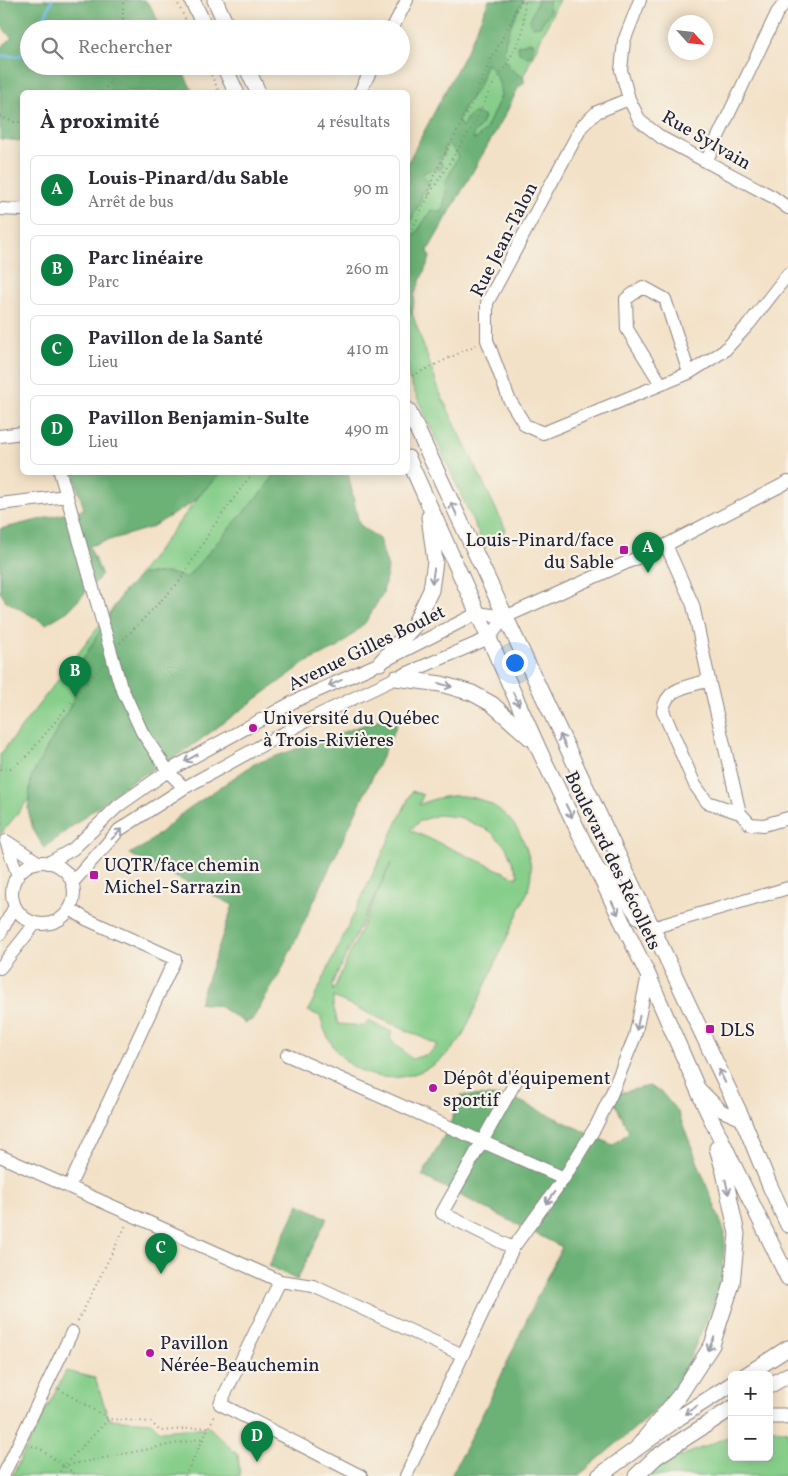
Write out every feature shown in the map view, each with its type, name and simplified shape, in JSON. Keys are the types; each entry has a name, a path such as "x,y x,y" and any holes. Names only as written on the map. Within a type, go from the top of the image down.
{"main road":[{"path":"192,0 202,20"},
{"path":"215,0 224,20"},
{"path":"228,75 235,90"},
{"path":"250,75 257,90"},
{"name":"Boulevard des Récollets","path":"410,414 743,1120 788,1225"},
{"name":"Boulevard des Récollets","path":"410,462 540,752 648,975 705,1106 788,1278"},
{"path":"380,663 413,627 431,590 435,561 424,494"},
{"path":"396,678 441,684 472,693 492,704 526,734 540,752"},
{"path":"636,1449 678,1396 712,1345 732,1284 737,1234 724,1172 705,1106"},
{"path":"770,1186 788,1213"},
{"path":"752,1371 788,1348"},
{"path":"773,1384 788,1375"},
{"path":"599,1476 680,1417 728,1387"},
{"path":"636,1476 656,1457 728,1411"},
{"path":"773,1416 788,1417"},
{"path":"656,1457 728,1420"}],"street":[{"path":"397,20 407,0"},
{"name":"Rue Sylvain","path":"640,0 624,41 621,70 629,99 640,121 662,138 773,197 788,208"},
{"path":"706,162 777,13 787,0"},
{"path":"361,90 368,75"},
{"name":"Rue Jean-Talon","path":"629,99 597,112 582,126 487,303 487,340 509,399 525,425 543,433 689,373 724,352 749,324 788,274"},
{"path":"0,209 20,210"},
{"path":"661,384 627,329 626,299 642,287 665,299 689,373"},
{"path":"0,436 20,433"},
{"path":"61,475 120,684 142,732 168,771 184,788"},
{"path":"72,882 119,830 184,788 306,721 396,678 489,638 505,617 666,545 788,482"},
{"path":"0,504 67,496"},
{"path":"666,545 693,605 708,680 740,813 750,824 764,825 788,818"},
{"path":"478,613 505,617"},
{"name":"Avenue Gilles Boulet","path":"18,876 29,865 61,857 73,849 118,806 168,771 296,701 380,663 478,613"},
{"path":"708,680 671,692 664,701 663,711 694,785 707,802 740,813"},
{"path":"296,701 306,721"},
{"path":"3,837 43,862 63,869 72,882 74,892 70,909 63,917 55,922 35,924 20,914 12,897 12,887 18,876 3,837"},
{"path":"594,864 616,885 637,917 652,928 788,888"},
{"path":"0,934 15,906"},
{"path":"69,1187 175,959 86,919 70,909"},
{"path":"0,968 35,924"},
{"path":"406,1476 513,1248 564,1178 596,1126 611,1095 635,1036 648,975"},
{"path":"287,1055 564,1178"},
{"path":"513,1248 442,1213 516,1081"},
{"path":"695,1084 722,1111 743,1120"},
{"path":"0,1156 280,1281 314,1286 463,1355"},
{"path":"280,1281 220,1404 361,1476"},
{"path":"4,1476 72,1332"}],"path":[{"path":"123,20 123,3 126,0"},
{"path":"176,0 186,20"},
{"path":"429,195 428,192 434,175 524,0"},
{"path":"410,234 429,195 476,121 490,89 506,66 522,34 524,0"},
{"path":"104,90 111,75"},
{"path":"211,75 218,90"},
{"path":"0,116 13,122 20,122"},
{"path":"410,377 487,340"},
{"path":"120,643 179,582 213,527 251,475"},
{"path":"0,769 12,768 27,756 104,662"},
{"path":"72,1332 131,1214"},
{"path":"48,1383 109,1419 151,1422 160,1431 209,1427"},
{"path":"185,1476 220,1404"},
{"path":"56,1476 63,1466 109,1419"},
{"path":"63,1466 204,1438"},
{"path":"42,1450 78,1476"}],"green space":[{"path":"0,0 145,0 150,5 158,20 20,20 20,75 184,75 192,90 20,90 20,141 0,139 0,48 12,38 0,25"},
{"path":"489,0 523,0 509,31 505,52 507,62 513,70 524,77 524,83 518,88 506,113 428,250 430,258 415,293 412,316 410,309 410,236 414,237 431,210 442,212 446,194 445,184 458,156 448,144 444,147 443,156 439,157 443,166 440,170 430,170 422,175 430,183 428,188 420,194 422,196 421,200 410,223 410,158 468,48","holes":["486,64 492,68 499,83 501,96 485,131 474,140 473,134 480,127 484,117 475,112 466,119 462,128 458,120 464,107 479,86"]},
{"path":"508,0 559,0 506,113 428,250 410,278 410,178"},
{"path":"538,0 549,0 550,12 540,26 532,27 530,20"},
{"path":"529,42 534,44 531,56 528,57 519,53 518,46"},
{"path":"410,308 440,393 506,530 485,548 410,381"},
{"path":"74,475 219,475 191,504 150,528 89,546 102,575 68,611 46,624 6,601 0,592 0,529 84,509"},
{"path":"215,475 276,475 0,835 0,755"},
{"path":"274,475 348,475 359,524 379,539 388,568 383,593 365,623 339,647 305,663 185,751 127,784 44,848 33,829 28,809 31,777 74,699 76,671 123,592 142,574 169,573 186,578"},
{"path":"391,715 398,723 279,975 252,1020 245,1023 219,1006 199,1003 233,905 129,854 146,845 185,811 254,764"},
{"path":"412,791 423,795 419,805 451,796 467,797 482,800 495,807 507,817 517,830 528,855 531,871 528,891 462,1037 445,1056 425,1070 404,1076 382,1077 362,1071 344,1059 330,1041 320,1016 308,1011","holes":["438,815 459,817 490,831 506,847 518,875 517,878 410,830 420,821","391,863 333,991 332,984","333,997 438,1045 428,1054 412,1059 390,1039 392,1032 368,1021 365,1026 338,1024"]},
{"path":"649,1086 662,1093 678,1112 725,1233 722,1284 674,1395 578,1476 451,1476 494,1391 562,1247 422,1176 448,1129 461,1095 511,1097 613,1145 629,1132 611,1095"},
{"path":"299,1204 327,1218 297,1280 269,1266"},
{"path":"66,1371 95,1378 109,1419 151,1422 160,1431 209,1427 238,1455 240,1476 12,1476"},
{"path":"773,1429 788,1431 788,1476 645,1476 658,1466 728,1437 728,1461 773,1461"}],"waterway":[{"path":"43,20 52,0"},
{"path":"0,56 20,56"}],"place":[{"name":"Louis-Pinard/face du Sable","path":"624,550"},
{"name":"Louis-Pinard/du Sable","path":"648,573"},
{"name":"Parc linéaire","path":"75,697"},
{"name":"Université du Québec à Trois-Rivières","path":"253,728"},
{"name":"UQTR/face chemin Michel-Sarrazin","path":"94,875"},
{"name":"DLS","path":"710,1029"},
{"name":"Dépôt d'équipement sportif","path":"433,1088"},
{"name":"Pavillon de la Santé","path":"161,1274"},
{"name":"Pavillon Nérée-Beauchemin","path":"150,1353"},
{"name":"Pavillon Benjamin-Sulte","path":"257,1462"}]}
